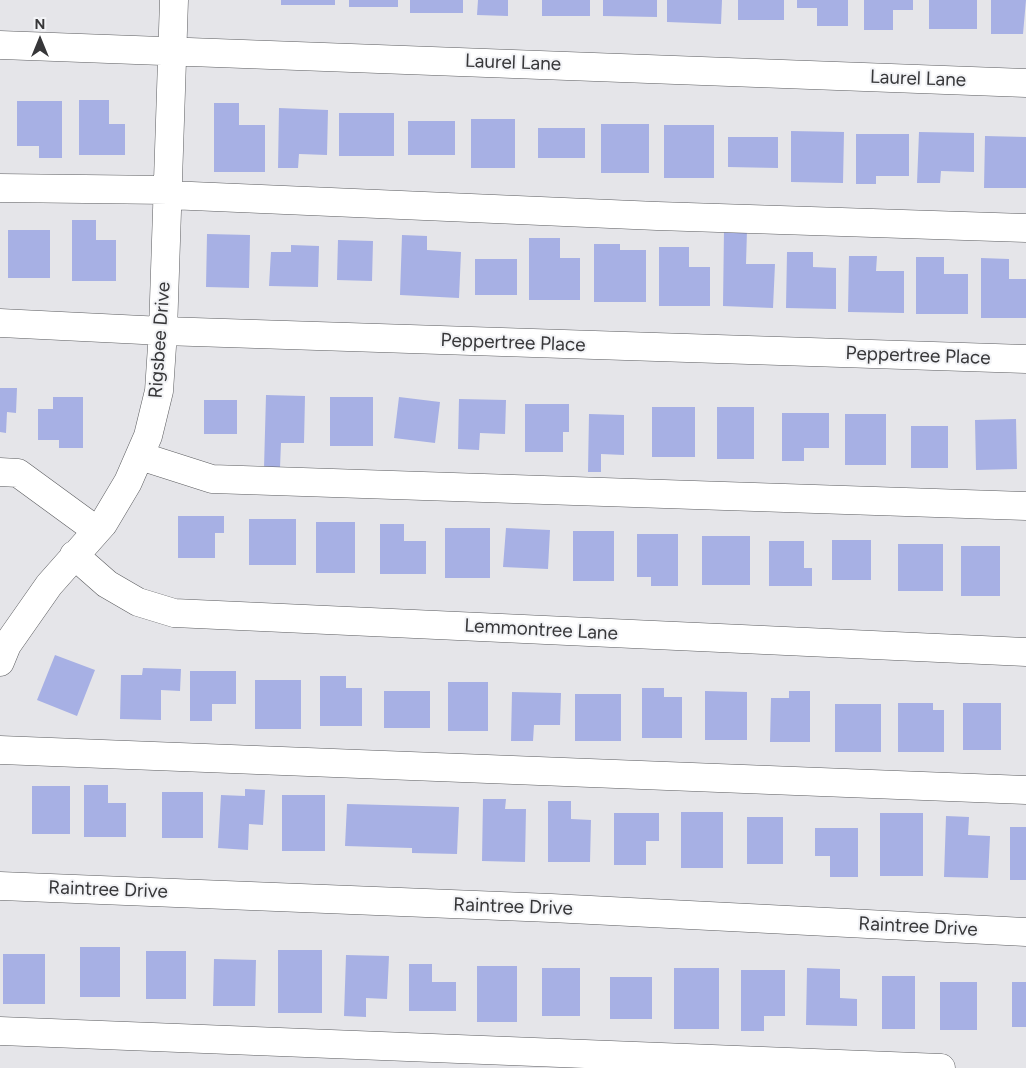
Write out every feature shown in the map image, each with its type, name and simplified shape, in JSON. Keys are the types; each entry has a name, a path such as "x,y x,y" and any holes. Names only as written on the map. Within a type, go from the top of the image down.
{"street":[{"name":"Rigsbee Drive","path":"2,650 74,555 96,530 128,482 148,436 159,391 163,331 174,0"},
{"name":"Laurel Lane","path":"0,45 1026,83"},
{"path":"0,188 168,193 657,216 1026,228"},
{"name":"Peppertree Place","path":"0,323 163,331 1026,359"},
{"path":"140,456 212,479 1026,506"},
{"path":"0,472 18,473 96,530"},
{"name":"Lemmontree Lane","path":"74,555 107,584 138,602 174,613 1026,652"},
{"path":"0,750 1026,790"},
{"name":"Raintree Drive","path":"0,886 552,908 1026,932"},
{"path":"0,1031 941,1068"}],"building":[{"path":"281,0 335,0 335,5 281,5"},
{"path":"349,0 398,0 398,7 349,7"},
{"path":"410,0 463,0 463,13 410,13"},
{"path":"478,0 508,0 508,16 477,15"},
{"path":"542,0 590,0 590,16 542,16"},
{"path":"603,0 657,0 657,17 603,16"},
{"path":"667,0 722,0 721,24 667,22"},
{"path":"738,0 784,0 784,20 738,20"},
{"path":"797,0 848,0 848,26 817,26 817,8 797,8"},
{"path":"864,0 913,0 913,10 893,10 893,30 864,30"},
{"path":"929,0 977,0 977,29 929,29"},
{"path":"991,0 1026,0 1023,34 991,34"},
{"path":"79,100 109,100 109,124 125,124 125,155 79,155"},
{"path":"17,101 62,101 62,158 39,158 39,146 17,146"},
{"path":"214,103 239,103 239,125 265,125 265,172 214,172"},
{"path":"279,108 328,110 327,155 299,154 298,168 278,168"},
{"path":"339,113 394,113 394,156 339,156"},
{"path":"471,119 515,119 515,168 471,168"},
{"path":"408,121 455,121 455,155 408,155"},
{"path":"601,124 649,124 649,173 601,173"},
{"path":"664,125 714,125 714,178 664,178"},
{"path":"538,128 585,128 585,158 538,158"},
{"path":"791,131 844,132 843,183 791,182"},
{"path":"919,132 974,133 974,172 941,171 940,183 917,183"},
{"path":"856,134 909,134 909,176 876,176 876,184 856,184"},
{"path":"985,136 1026,137 1026,188 984,188"},
{"path":"728,137 778,137 778,168 728,167"},
{"path":"72,220 96,220 96,240 116,240 116,281 72,281"},
{"path":"724,229 747,230 746,264 775,264 773,308 723,306"},
{"path":"8,230 50,230 50,278 8,278"},
{"path":"207,234 250,235 249,288 206,287"},
{"path":"402,235 427,236 427,250 461,252 459,298 400,295"},
{"path":"529,238 560,238 560,258 580,258 580,300 529,300"},
{"path":"338,240 373,241 372,281 337,280"},
{"path":"594,244 620,244 620,250 646,250 646,302 594,302"},
{"path":"291,245 319,246 318,287 269,286 271,252 291,252"},
{"path":"659,247 689,247 689,267 710,267 710,306 659,306"},
{"path":"787,252 813,252 813,267 836,268 836,309 786,308"},
{"path":"849,256 877,256 876,271 904,271 904,313 848,312"},
{"path":"916,257 944,257 944,274 968,274 968,314 916,314"},
{"path":"981,258 1009,259 1009,279 1026,279 1026,318 981,318"},
{"path":"475,259 517,259 517,295 475,295"},
{"path":"0,388 17,388 16,413 7,412 6,433 0,432"},
{"path":"266,395 305,396 304,443 281,443 280,468 264,468"},
{"path":"53,397 83,397 83,448 59,448 59,440 38,440 38,409 53,409"},
{"path":"330,397 373,397 373,446 330,446"},
{"path":"399,397 440,402 435,443 394,438"},
{"path":"459,399 506,400 505,434 480,433 479,450 458,449"},
{"path":"204,400 237,400 237,434 204,434"},
{"path":"525,404 569,404 569,432 563,432 563,452 525,452"},
{"path":"652,407 695,407 695,457 652,457"},
{"path":"717,407 754,407 754,459 717,459"},
{"path":"782,413 829,413 829,448 804,448 804,461 782,461"},
{"path":"589,414 624,415 624,455 601,454 601,472 588,472"},
{"path":"845,414 886,414 886,465 845,465"},
{"path":"1016,419 1017,469 976,470 975,420"},
{"path":"911,426 948,426 948,468 911,468"},
{"path":"178,516 224,516 224,533 215,533 215,558 178,558"},
{"path":"249,519 296,519 296,565 249,565"},
{"path":"316,522 355,522 355,573 316,573"},
{"path":"380,524 404,524 404,541 426,541 426,574 380,574"},
{"path":"445,528 490,528 490,578 445,578"},
{"path":"506,528 550,530 548,569 503,567"},
{"path":"573,531 614,531 614,581 573,581"},
{"path":"637,534 678,534 678,586 651,586 651,577 637,577"},
{"path":"702,536 750,536 750,585 702,585"},
{"path":"832,540 871,540 871,580 832,580"},
{"path":"769,541 804,541 804,568 812,568 812,586 769,586"},
{"path":"898,544 943,544 943,591 898,591"},
{"path":"961,546 1000,546 1000,596 961,596"},
{"path":"55,655 95,670 77,716 37,700"},
{"path":"143,668 181,669 180,691 161,690 161,720 120,719 121,675 142,675"},
{"path":"190,671 236,671 236,704 212,704 212,721 190,721"},
{"path":"320,676 346,676 346,688 362,688 362,726 320,726"},
{"path":"255,680 301,680 301,729 255,729"},
{"path":"448,682 488,682 488,731 448,731"},
{"path":"642,688 664,688 664,697 682,697 682,738 642,738"},
{"path":"384,691 430,691 430,728 384,728"},
{"path":"705,691 747,692 747,740 705,740"},
{"path":"789,691 810,691 810,742 770,742 771,698 789,698"},
{"path":"512,692 561,693 560,725 534,725 533,741 511,741"},
{"path":"575,694 621,694 621,741 575,741"},
{"path":"898,703 933,703 933,710 944,710 944,752 898,752"},
{"path":"963,703 1001,703 1001,750 963,750"},
{"path":"835,704 881,704 881,752 835,752"},
{"path":"84,785 108,785 108,803 126,803 126,837 84,837"},
{"path":"32,786 70,786 70,834 32,834"},
{"path":"245,789 265,790 263,825 249,824 248,850 218,848 221,795 245,796"},
{"path":"162,792 203,792 203,838 162,838"},
{"path":"282,795 325,795 325,851 282,851"},
{"path":"483,799 506,799 505,809 526,809 525,862 482,861"},
{"path":"548,801 571,801 571,819 591,820 590,862 548,862"},
{"path":"347,804 459,807 457,854 412,853 412,848 345,846"},
{"path":"681,812 723,812 723,868 681,868"},
{"path":"614,813 659,813 659,841 646,841 646,865 614,865"},
{"path":"880,813 923,813 923,876 880,876"},
{"path":"946,816 969,817 968,835 990,836 988,878 944,877"},
{"path":"747,817 783,817 783,864 747,864"},
{"path":"1010,827 1026,827 1026,880 1010,880"},
{"path":"815,828 858,828 858,877 830,877 830,856 815,856"},
{"path":"80,947 120,947 120,997 80,997"},
{"path":"278,950 322,950 322,1013 278,1013"},
{"path":"146,951 186,951 186,999 146,999"},
{"path":"3,954 45,954 45,1004 3,1004"},
{"path":"346,955 389,956 387,999 366,998 366,1017 344,1016"},
{"path":"214,959 256,960 255,1006 213,1006"},
{"path":"409,964 432,964 432,982 456,982 456,1011 409,1011"},
{"path":"477,966 517,966 517,1022 477,1022"},
{"path":"542,968 580,968 580,1016 542,1016"},
{"path":"674,968 719,968 719,1029 674,1029"},
{"path":"807,968 840,969 840,998 857,999 857,1026 806,1025"},
{"path":"741,970 785,970 785,1016 764,1016 764,1031 741,1031"},
{"path":"882,976 915,976 915,1029 882,1029"},
{"path":"610,977 652,977 652,1019 610,1019"},
{"path":"940,982 977,982 977,1030 940,1030"},
{"path":"1012,982 1026,982 1026,1027 1012,1027"}]}
